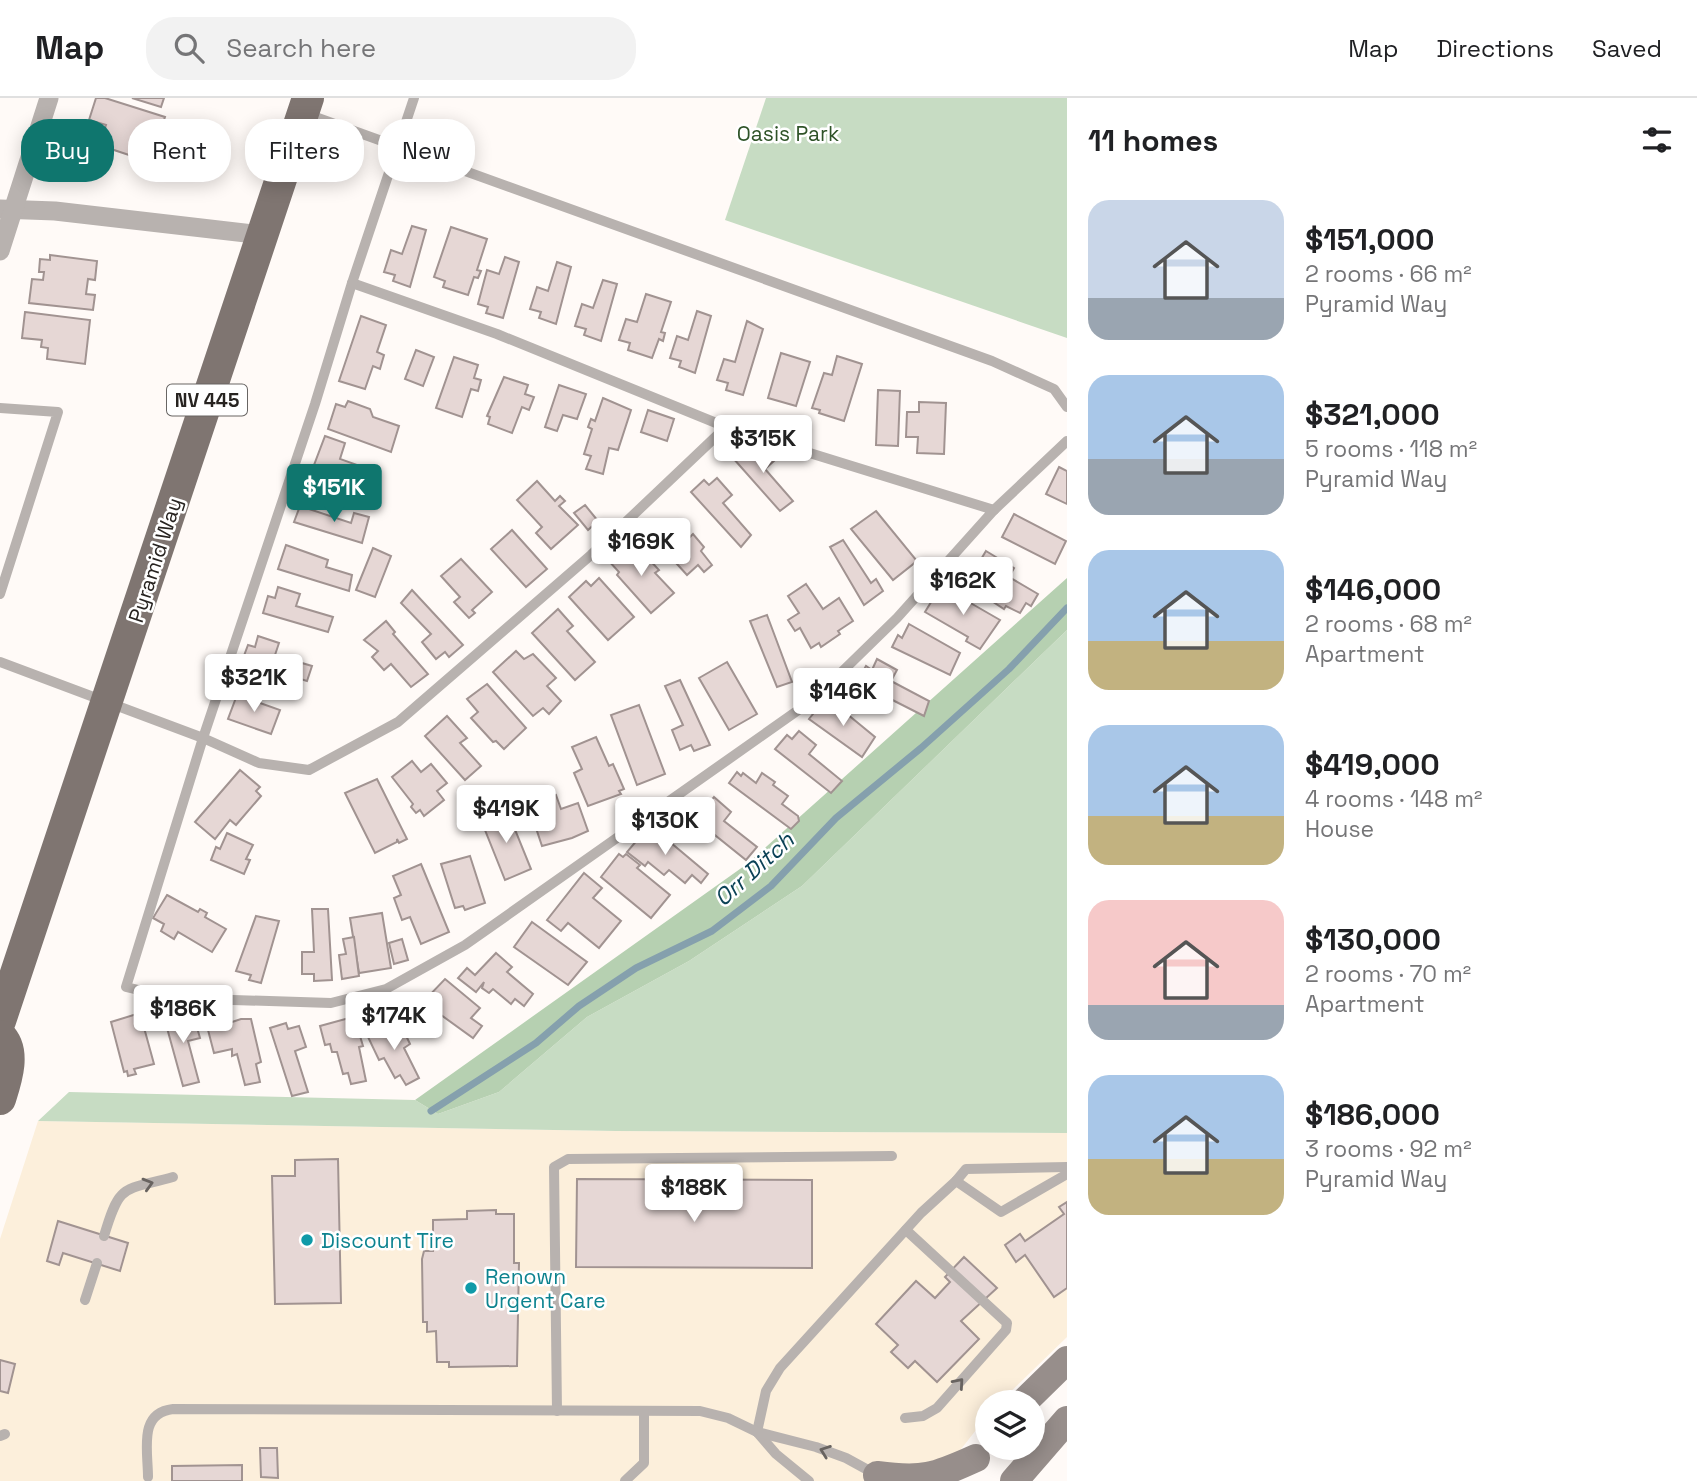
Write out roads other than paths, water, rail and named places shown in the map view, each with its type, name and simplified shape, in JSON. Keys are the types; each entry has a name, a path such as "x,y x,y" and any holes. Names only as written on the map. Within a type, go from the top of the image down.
{"main road":[{"name":"Pyramid Way","path":"0,1021 305,105"},
{"path":"0,1036 6,1042 9,1055 0,1099"},
{"path":"1036,1390 1067,1360"},
{"path":"1014,1481 1067,1420"},
{"path":"882,1478 913,1479 936,1476 974,1461"}],"street":[{"path":"0,251 6,209 50,98"},
{"path":"6,209 55,211 262,235"}],"lane":[{"path":"407,119 414,98"},
{"path":"305,105 378,138"},
{"path":"475,175 992,361 1054,389 1067,407"},
{"path":"386,182 352,283 316,404 203,738 126,987 172,998 331,1003 386,989 465,945 814,699 897,618 994,510 1067,441"},
{"path":"352,283 496,334 726,427 994,510"},
{"path":"0,408 58,412 0,594"},
{"path":"0,662 203,738 259,763 309,770 398,722 591,555 726,427"},
{"path":"557,1411 554,1167 559,1162 568,1159 891,1156"},
{"path":"757,1432 766,1391 780,1368 965,1169 1067,1167"},
{"path":"956,1181 1001,1212 1067,1174"},
{"path":"104,1236 114,1203 124,1191 173,1177"},
{"path":"905,1418 923,1416 937,1408 1006,1330 1007,1323 906,1230"},
{"path":"85,1300 97,1263"},
{"path":"148,1477 149,1426 151,1419 161,1410 700,1411 728,1419 757,1432 816,1447 846,1458 882,1478"},
{"path":"625,1481 644,1463 644,1411"},
{"path":"757,1432 776,1454 809,1481"}],"waterway":[{"name":"Orr Ditch","path":"431,1111 536,1043 579,1006 636,968 712,931 771,886 836,818 921,748 1009,669 1067,608"}],"place":[{"name":"Discount Tire","path":"307,1240"},
{"name":"Renown Urgent Care","path":"471,1288"}],"park label":[{"name":"Oasis Park","path":"788,133"}]}
